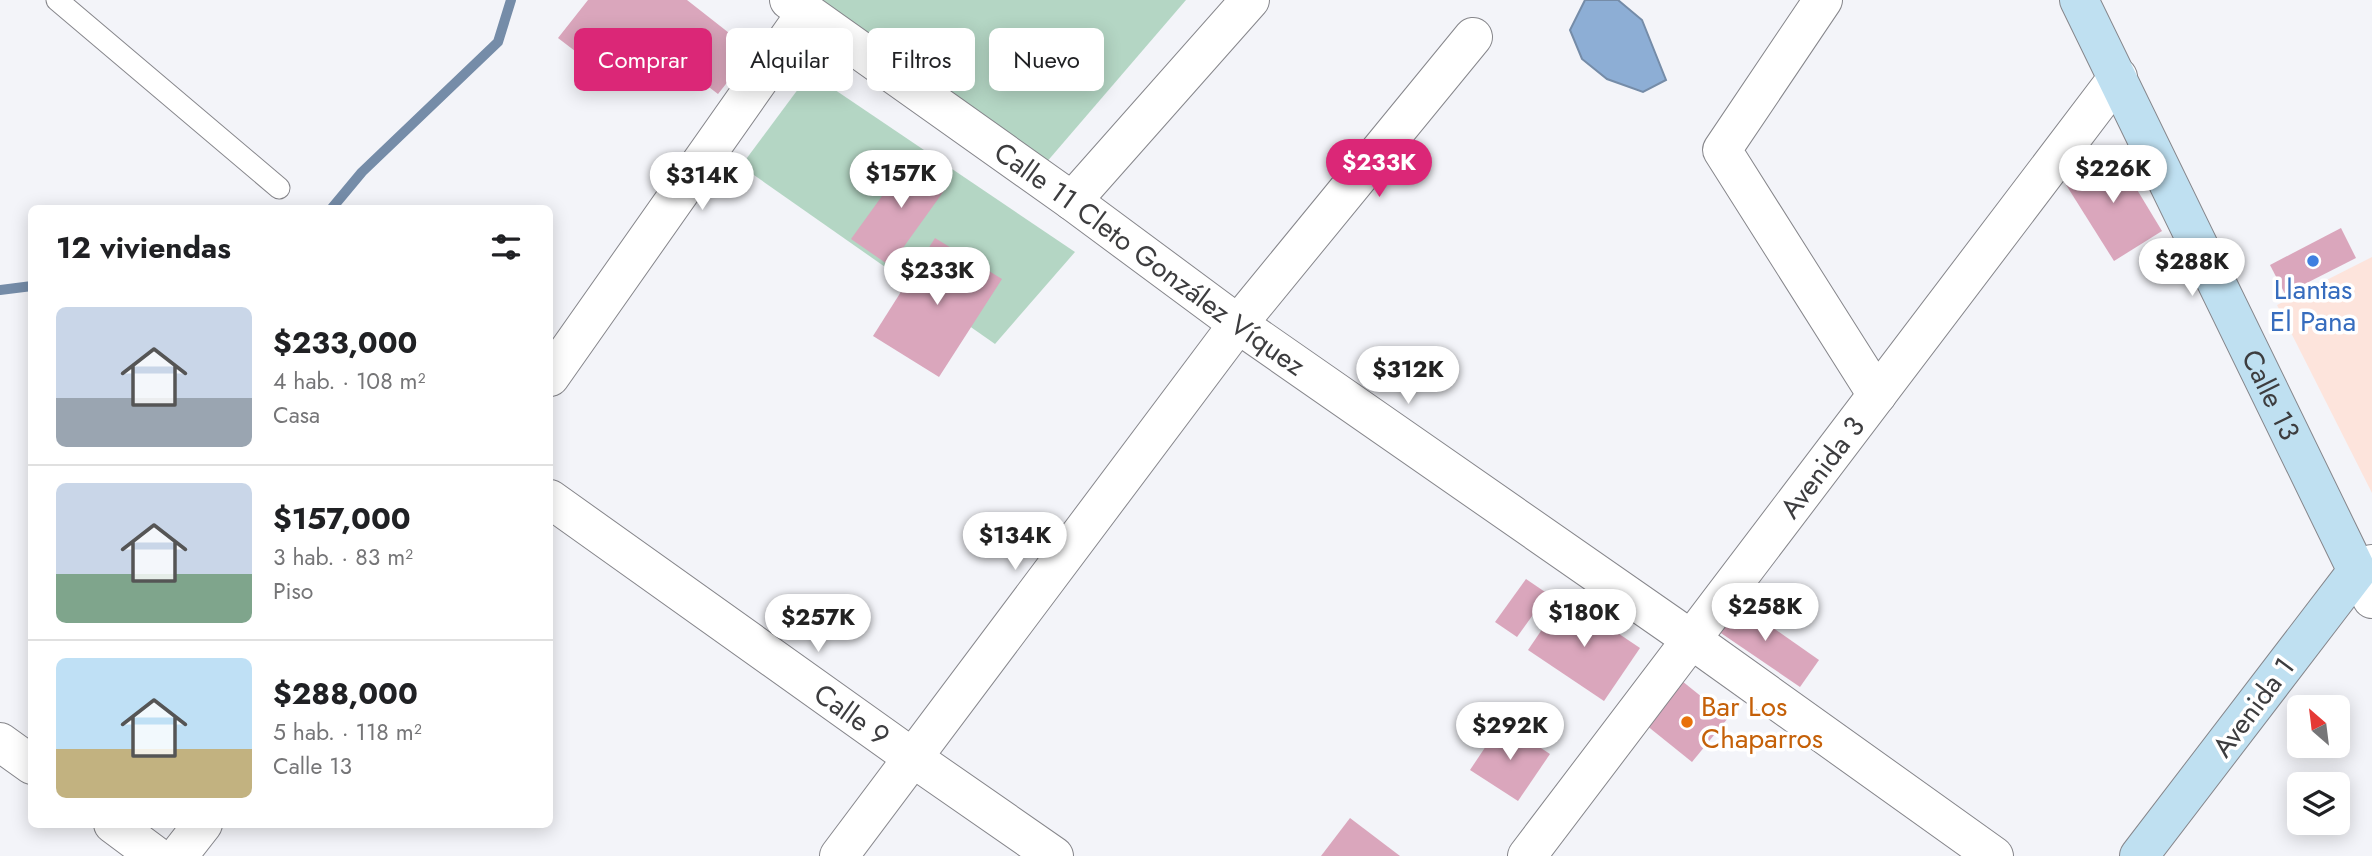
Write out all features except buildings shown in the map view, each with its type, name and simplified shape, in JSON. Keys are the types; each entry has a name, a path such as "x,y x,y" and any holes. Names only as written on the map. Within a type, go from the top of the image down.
{"street":[{"path":"1072,201 1250,0"},
{"path":"1823,0 1722,150 1877,395"},
{"name":"Calle 13","path":"2080,0 2367,578"},
{"path":"553,372 797,6"},
{"name":"Calle 11 Cleto González Víquez","path":"797,6 1072,201 1238,324 1692,639 1994,856"},
{"path":"839,856 1238,324 1473,37"},
{"name":"Avenida 3","path":"1527,856 2118,77"},
{"name":"Calle 9","path":"553,501 1054,856"},
{"name":"Avenida 1","path":"2139,856 2367,578"},
{"path":"0,741 28,762"},
{"path":"118,828 156,856"},
{"path":"178,856 201,828"}],"lane":[{"path":"57,0 279,188"}],"shaded area":[{"path":"2372,257 2372,493 2277,305"}],"green space":[{"path":"810,0 1186,0 1045,164 940,91 975,91 975,28 867,28 867,40"},
{"path":"797,91 837,91 1075,252 995,344 741,166"}],"water":[{"path":"1585,0 1618,0 1642,20 1666,80 1643,92 1607,79 1582,59 1570,30"}],"waterway":[{"path":"334,205 362,172 498,42 511,0"},
{"path":"0,290 28,286"}],"place":[{"name":"Llantas El Pana","path":"2313,261"},
{"name":"Bar Los Chaparros","path":"1687,722"}]}
